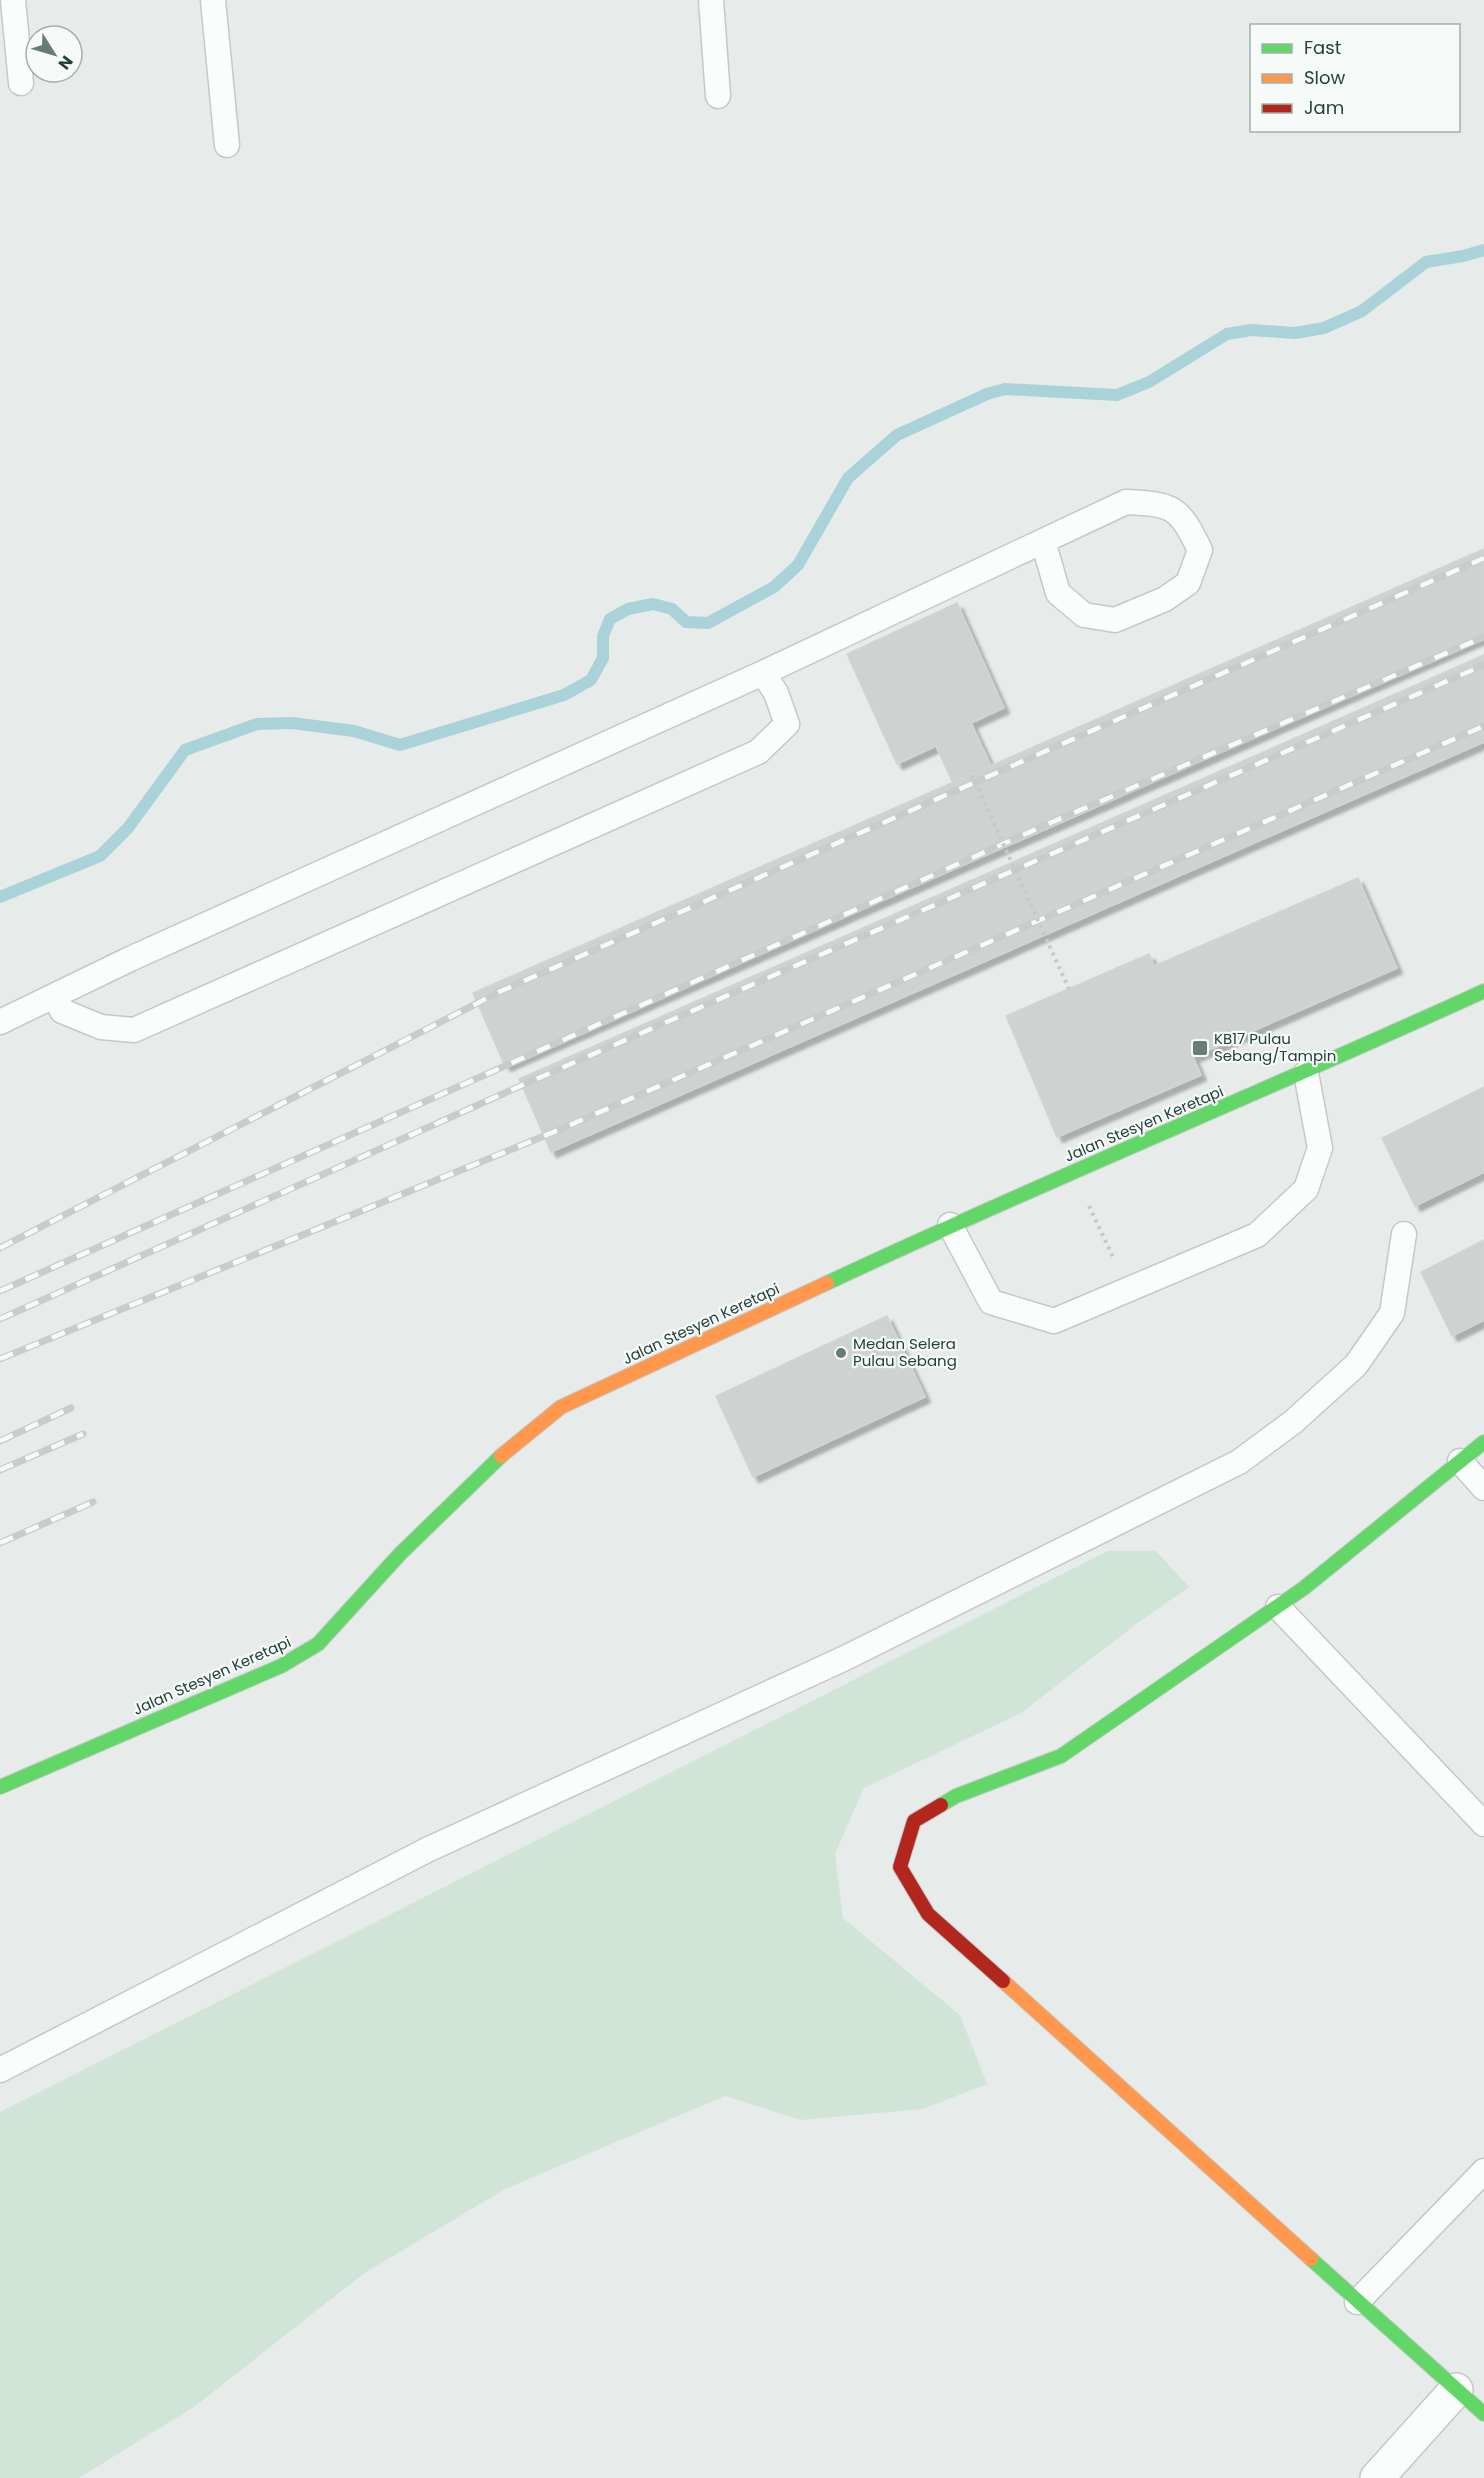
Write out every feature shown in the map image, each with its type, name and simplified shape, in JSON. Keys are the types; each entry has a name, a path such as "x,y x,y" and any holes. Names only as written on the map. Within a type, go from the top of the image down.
{"street":[{"name":"Jalan Stesyen Keretapi","path":"0,1787 282,1666 318,1644 400,1554 497,1459 561,1407 950,1225 1306,1073 1484,992"},
{"path":"1484,1442 1278,1607 1061,1756 956,1796 914,1821 900,1867 928,1914 1484,2414"},
{"path":"1377,2478 1455,2390"}],"lane":[{"path":"13,0 21,83"},
{"path":"213,0 227,145"},
{"path":"711,0 718,96"},
{"path":"0,1022 763,673 1126,502 1160,503 1185,519 1200,550 1188,583 1165,599 1115,620 1084,615 1058,593 1043,542"},
{"path":"55,996 62,1011 101,1027 134,1030 758,752 787,724 776,693 763,673"},
{"path":"950,1225 991,1302 1054,1321 1257,1235 1306,1189 1320,1148 1306,1073"},
{"path":"0,2070 427,1850 843,1659 1239,1462 1293,1422 1356,1365 1392,1313 1404,1234"},
{"path":"1461,1461 1484,1488"},
{"path":"1278,1607 1484,1824"},
{"path":"1358,2302 1484,2171"}],"path":[{"path":"972,775 1069,989"}],"green space":[{"path":"1108,1551 1156,1551 1189,1587 1135,1625 1021,1713 864,1788 835,1854 843,1918 960,2015 987,2084 923,2109 801,2120 725,2096 505,2189 363,2274 194,2407 79,2478 0,2478 0,2112"}],"building":[{"path":"1484,549 1484,637 505,1066 473,993"},
{"path":"957,603 1004,708 971,723 991,766 953,783 936,746 897,764 847,654"},
{"path":"1484,655 1484,742 551,1152 519,1079"},
{"path":"1358,878 1397,968 1193,1057 1201,1075 1057,1137 1006,1016 1149,954 1154,966"},
{"path":"1484,1087 1484,1172 1415,1206 1382,1138"},
{"path":"1484,1240 1484,1320 1452,1336 1421,1272"},
{"path":"887,1316 925,1397 753,1477 716,1396"}],"waterway":[{"path":"0,897 100,856 128,828 185,750 257,724 292,723 354,731 400,745 564,695 591,680 603,658 603,636 610,619 628,609 653,604 672,609 686,622 708,623 774,587 798,565 848,478 897,435 987,394 1005,389 1117,395 1149,382 1227,334 1251,330 1295,333 1324,328 1362,311 1426,262 1484,250"}],"railway":[{"path":"0,1248 499,992 1484,558"},
{"path":"0,1291 1050,823 1484,637"},
{"path":"0,1319 518,1087 1484,665"},
{"path":"0,1359 561,1129 1484,726"},
{"path":"0,1441 71,1408"},
{"path":"0,1470 83,1434"},
{"path":"0,1543 93,1502"}],"traffic: fast":[{"path":"827,1283 991,1208 1484,991"},
{"path":"941,1805 956,1796 1061,1756 1304,1588 1484,1442"},
{"path":"0,1787 281,1666 318,1644 400,1554 501,1456"},
{"path":"1311,2259 1484,2414"}],"traffic: slow":[{"path":"501,1456 561,1407 827,1283"},
{"path":"1003,1981 1311,2259"}],"traffic: jam":[{"path":"941,1805 914,1821 900,1867 928,1914 1003,1981"}],"place":[{"name":"KB17 Pulau Sebang/Tampin","path":"1200,1048"},
{"name":"Medan Selera Pulau Sebang","path":"841,1353"}]}
